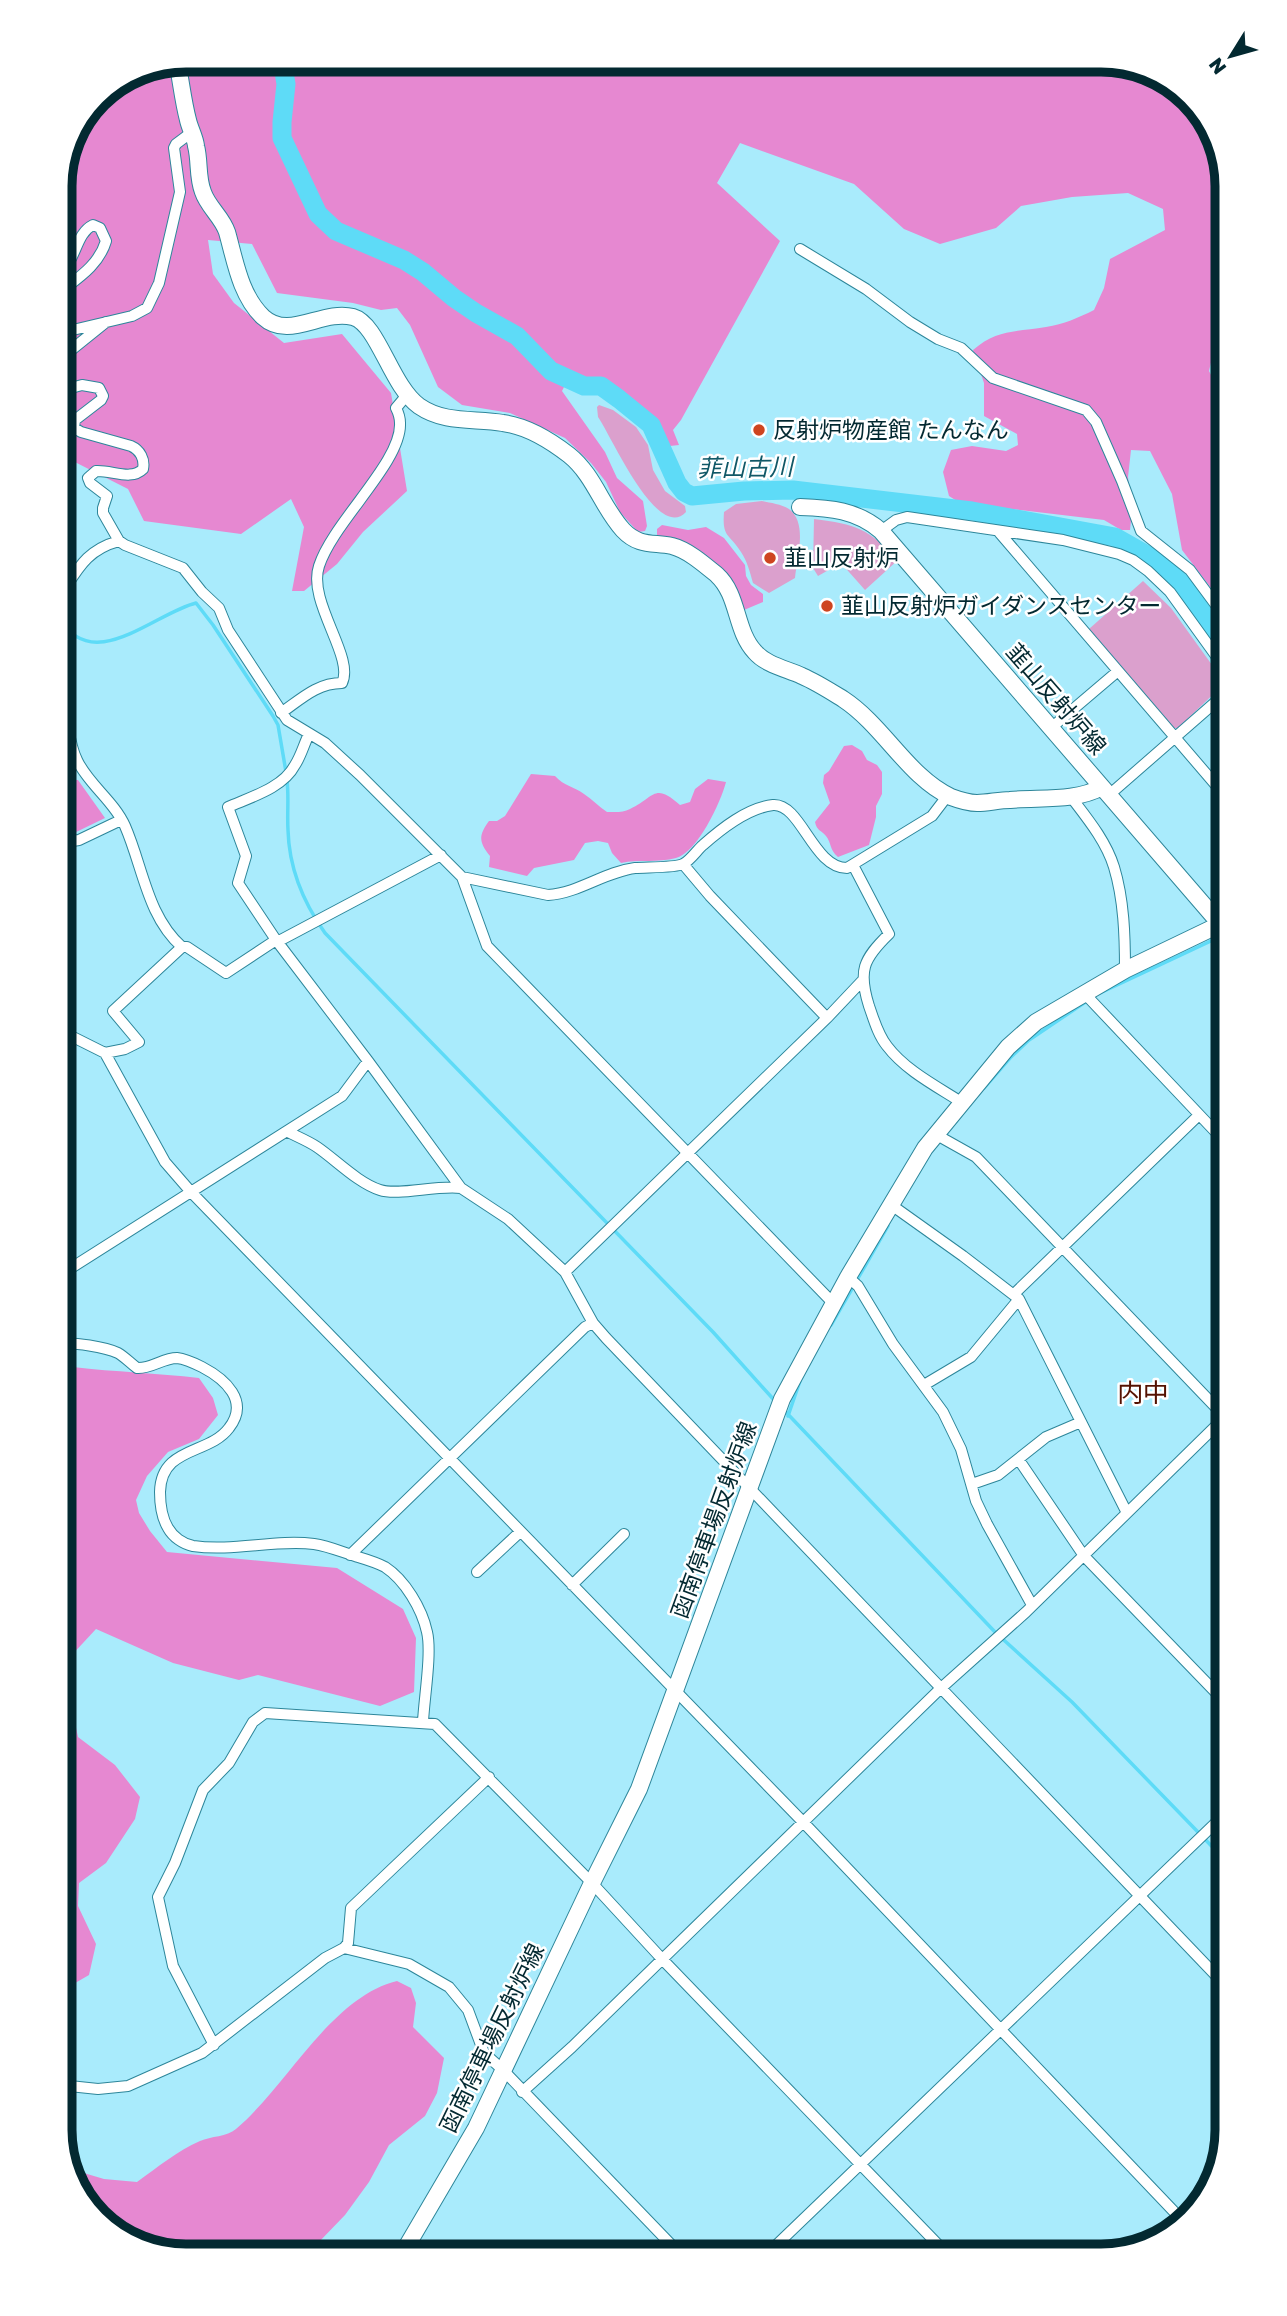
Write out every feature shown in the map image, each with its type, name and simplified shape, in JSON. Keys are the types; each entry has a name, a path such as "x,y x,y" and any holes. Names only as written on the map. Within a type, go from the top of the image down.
{"main road":[{"path":"179,73 197,146 202,189 222,222 238,273 261,316 281,327 338,316 352,317 368,328 389,369 407,395 429,412 444,417 504,423 526,430 569,455 591,479 611,515 626,533 641,542 672,546 681,550 721,578 732,598 750,646 757,656 805,677 844,700 874,725 919,776 948,795 976,803 1072,797 1106,791"},
{"name":"韮山反射炉線","path":"800,507 823,508 863,517 881,531 1215,913"},
{"name":"函南停車場反射炉線","path":"411,2244 475,2128 639,1789 782,1399 833,1303 853,1281 890,1205 941,1137 961,1102 1008,1047 1036,1022 1125,970 1215,927"}],"street":[{"path":"72,330 140,313 147,308 154,294 180,192 174,148 192,132"},
{"path":"72,257 83,233 93,225 100,228 106,241 99,256 84,274 72,283"},
{"path":"800,249 866,289 928,333 961,348 993,377 1086,410 1096,422 1141,531 1190,569 1215,603"},
{"path":"72,349 108,320"},
{"path":"72,388 82,385 99,388 103,396 75,420 74,428 136,448 143,460 143,469 137,474 96,471 88,478 90,483 107,496 103,513 120,541 134,550 183,568 219,608 228,631 286,720 325,743 462,877 487,946 833,1303"},
{"path":"281,713 318,687 328,683 342,683 346,676 318,593 317,573 325,550 341,524 390,458 397,442 400,424 396,408 407,395"},
{"path":"881,531 896,520 907,517 1063,540 1096,547 1133,560 1170,592 1215,654"},
{"path":"998,531 1215,784"},
{"path":"72,578 86,558 101,547 120,541"},
{"path":"1051,728 1118,671"},
{"path":"1106,791 1176,738 1215,703"},
{"path":"309,734 294,768 281,780 268,789 228,807 246,856 239,883 276,941 461,1188 508,1219 565,1272 593,1322 1215,1974"},
{"path":"72,742 75,756 121,820 155,911 174,940 226,973 276,941 441,855"},
{"path":"462,877 548,895 562,894 631,869 683,864 731,823 753,811 776,805 788,809 828,860 841,868 853,865 932,816 948,795"},
{"path":"1072,797 1090,820 1114,867 1125,932 1125,970"},
{"path":"72,841 121,820"},
{"path":"683,864 710,896 827,1018"},
{"path":"565,1272 862,981 868,959 889,934 853,865"},
{"path":"105,1053 125,1049 139,1042 113,1011 182,947"},
{"path":"862,981 886,1046 922,1077 961,1102"},
{"path":"1086,994 1215,1132"},
{"path":"72,1036 105,1053 165,1162 191,1192 804,1824 1177,2215"},
{"path":"72,1267 342,1096 368,1061"},
{"path":"924,1385 971,1357 1016,1296 1062,1247 1199,1115"},
{"path":"288,1132 317,1147 379,1190 391,1192 443,1186 461,1188"},
{"path":"941,1137 976,1157 1215,1405"},
{"path":"890,1205 1016,1296 1127,1513"},
{"path":"853,1281 893,1345 924,1385 952,1429 986,1524 1032,1605"},
{"path":"350,1555 584,1327 593,1322"},
{"path":"72,1343 110,1351 123,1356 137,1368 164,1360 186,1359 220,1377 233,1391 237,1402 236,1416 225,1433 185,1452 169,1466 163,1476 160,1488 167,1527 174,1536 192,1546 292,1543 316,1545 382,1565 390,1571 401,1581 422,1617 427,1633 423,1722"},
{"path":"972,1484 998,1475 1046,1437 1081,1422"},
{"path":"522,2092 1215,1429"},
{"path":"1019,1460 1084,1556 1215,1692"},
{"path":"477,1572 520,1532"},
{"path":"572,1585 624,1534"},
{"path":"214,2045 173,1966 158,1897 175,1863 203,1790 229,1763 253,1722 265,1713 435,1724 592,1882 662,1959 937,2244"},
{"path":"72,2086 98,2089 128,2086 214,2045 325,1958 344,1948 348,1942 351,1908 489,1777"},
{"path":"778,2244 1215,1824"},
{"path":"344,1948 409,1964 449,1987 468,2010 484,2053 500,2076 522,2092 670,2244"}],"shaded area":[{"path":"186,72 1108,72 1138,78 1171,95 1192,116 1207,142 1215,186 1215,353 1209,371 1215,383 1215,593 1182,550 1172,494 1150,451 1131,450 1128,477 1132,511 1130,530 1121,530 1104,520 960,503 949,496 943,472 951,450 972,446 1006,451 1018,445 1017,434 984,416 984,383 973,350 990,338 1008,332 1059,324 1094,310 1104,288 1110,259 1165,230 1163,209 1128,193 1072,197 1021,206 996,228 940,244 904,229 854,184 740,143 717,183 780,241 673,430 679,445 670,446 653,420 605,381 570,375 562,391 605,452 617,478 643,501 647,526 645,531 638,532 620,512 606,482 565,438 510,413 462,405 438,387 410,325 397,308 381,310 353,303 277,293 252,244 208,240 213,274 234,303 284,343 342,334 391,393 407,491 363,532 337,564 304,591 292,591 304,527 291,499 241,534 144,521 128,489 72,461 72,179 76,157 95,116 111,100 142,80"},
{"path":"599,405 613,410 636,427 648,445 653,470 665,491 685,506 686,512 674,517 662,512 649,500 623,462 598,417"},
{"path":"762,501 789,509 795,515 800,531 795,578 769,593 753,583 745,559 724,527 724,512 736,504"},
{"path":"814,519 841,523 861,530 879,541 898,560 865,590 841,563 818,576 813,568"},
{"path":"662,525 688,530 706,527 724,538 745,565 746,576 751,585 763,594 763,602 744,610 736,599 657,536 657,529"},
{"path":"1143,581 1171,608 1215,669 1215,693 1178,728 1174,728 1089,629"},
{"path":"852,745 862,751 867,760 877,765 882,772 882,794 876,806 869,845 838,857 815,822 830,803 823,783 824,775 844,746"},
{"path":"531,774 555,776 607,812 627,810 659,793 665,794 680,805 690,802 695,789 708,779 726,782 714,814 700,837 684,854 676,858 621,863 608,843 598,841 585,843 574,860 534,868 527,876 489,867 490,856 481,839 489,821 497,821 505,816"},
{"path":"72,780 78,780 105,818 72,834"},
{"path":"72,1367 199,1378 213,1398 218,1415 199,1439 168,1452 147,1476 136,1500 139,1513 150,1531 167,1552 337,1568 403,1609 416,1638 414,1692 380,1706 258,1675 239,1680 173,1663 96,1629 72,1655"},
{"path":"72,1708 78,1737 115,1765 140,1797 135,1819 106,1863 79,1883 78,1906 96,1944 89,1975 72,1985"},
{"path":"397,1981 411,1988 416,2003 413,2027 444,2058 437,2093 425,2116 389,2145 369,2182 345,2215 318,2244 164,2242 123,2225 100,2205 79,2172 104,2179 137,2182 192,2145 232,2132 255,2111 331,2024 351,2005 373,1990"}],"waterway":[{"name":"菲山古川","path":"284,72 286,84 282,138 318,214 336,231 404,260 423,272 476,313 517,336 551,371 584,386 601,386 619,399 651,425 677,483 684,492 692,496 793,490 972,511 1115,537 1154,559 1170,572 1183,585 1215,630"},
{"path":"72,633 89,642 106,641 125,636 196,603 278,725 286,772"},
{"path":"287,780 289,844 294,871 304,897 325,933 713,1332 775,1401"},
{"path":"1100,993 1213,940"},
{"path":"984,1088 1029,1040 1087,1001"},
{"path":"857,1280 888,1226"},
{"path":"831,1325 853,1287"},
{"path":"788,1416 800,1381"},
{"path":"783,1409 995,1632 1072,1702 1215,1850"}],"place":[{"name":"反射炉物産館 たんなん","path":"759,430"},
{"name":"韮山反射炉","path":"770,558"},
{"name":"韮山反射炉ガイダンスセンター","path":"827,606"}],"district":[{"name":"内中","path":"1143,1393"}]}
